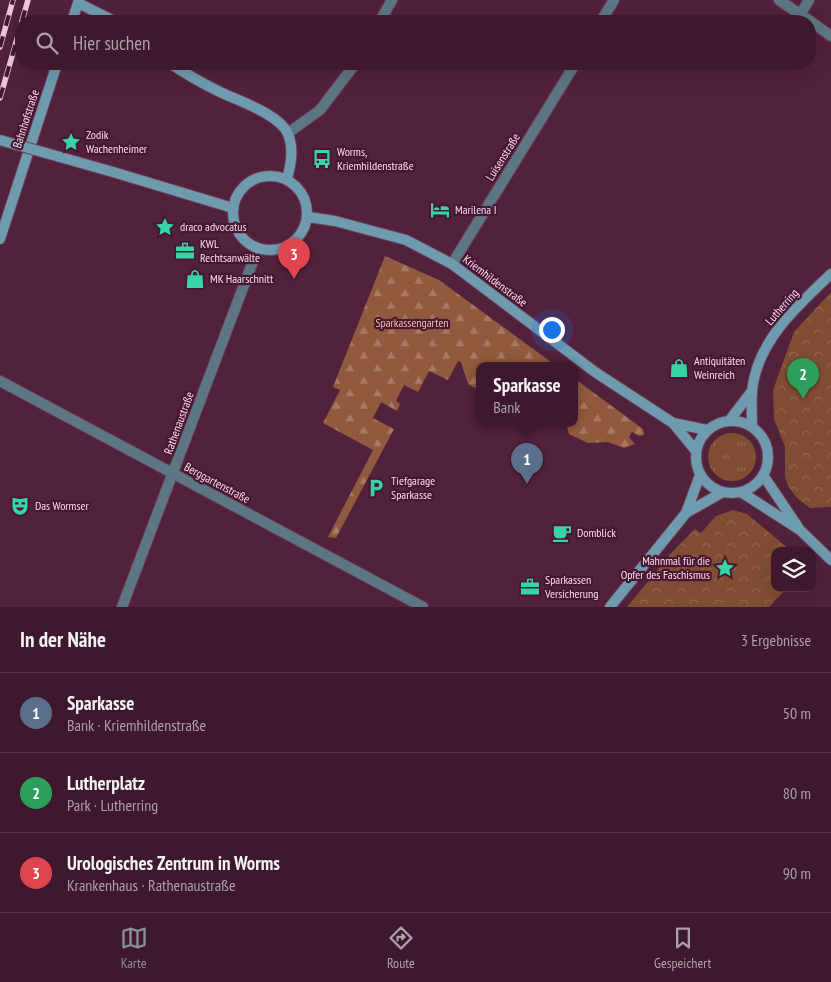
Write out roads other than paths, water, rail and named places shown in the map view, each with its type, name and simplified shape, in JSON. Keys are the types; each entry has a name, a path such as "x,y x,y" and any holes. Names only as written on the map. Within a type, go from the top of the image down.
{"street":[{"path":"383,15 392,0"},
{"path":"605,15 614,0"},
{"path":"779,0 800,15 808,0"},
{"path":"74,15 79,2 103,15"},
{"path":"816,25 831,36"},
{"name":"Bahnhofstraße","path":"0,239 55,70"},
{"path":"181,70 278,121 288,133 292,153 287,179"},
{"path":"288,133 320,110 351,70"},
{"name":"Luisenstraße","path":"452,264 571,70"},
{"path":"0,140 233,208"},
{"path":"268,175 287,179 300,189 305,198 308,217 302,233 293,243 274,250 258,248 244,239 239,233 233,218 233,208 238,194 249,181 268,175"},
{"name":"Kriemhildenstraße","path":"308,217 335,221 406,240 452,264 595,372 673,423 696,452"},
{"name":"Rathenaustraße","path":"122,607 174,474 258,248"},
{"name":"Lutherring","path":"752,427 752,391 763,358 777,329 831,274"},
{"name":"Berggartenstraße","path":"0,381 423,607"},
{"name":"Lutherring","path":"729,421 752,391"},
{"path":"729,421 741,422 752,427 761,435 767,446 768,458 763,475 752,488 740,492 723,492 708,484 700,475 696,464 696,452 700,440 707,430 717,424 729,421"},
{"name":"Kriemhildenstraße","path":"673,423 707,430"},
{"path":"610,607 686,513 700,475"},
{"path":"763,475 800,530"},
{"path":"686,513 723,492"},
{"path":"740,492 800,530 831,560"}],"railway":[{"path":"0,47 13,0"},
{"path":"24,15 28,0"},
{"path":"0,98 15,46"}],"place":[{"name":"Zodik Wachenheimer","path":"71,142"},
{"name":"Worms, Kriemhildenstraße","path":"322,159"},
{"name":"Marilena I","path":"440,210"},
{"name":"draco advocatus","path":"165,227"},
{"name":"KWL Rechtsanwälte","path":"185,251"},
{"name":"MK Haarschnitt","path":"195,279"},
{"name":"Urologisches Zentrum in Worms","path":"294,279"},
{"name":"Antiquitäten Weinreich","path":"679,368"},
{"name":"Lutherplatz","path":"803,399"},
{"name":"Sparkasse","path":"527,484"},
{"name":"Tiefgarage Sparkasse","path":"376,488"},
{"name":"Das Wormser","path":"20,506"},
{"name":"Domblick","path":"562,533"},
{"name":"Mahnmal für die Opfer des Faschismus","path":"725,568"},
{"name":"Sparkassen Versicherung","path":"530,587"}],"park label":[{"name":"Sparkassengarten","path":"412,323"}]}
